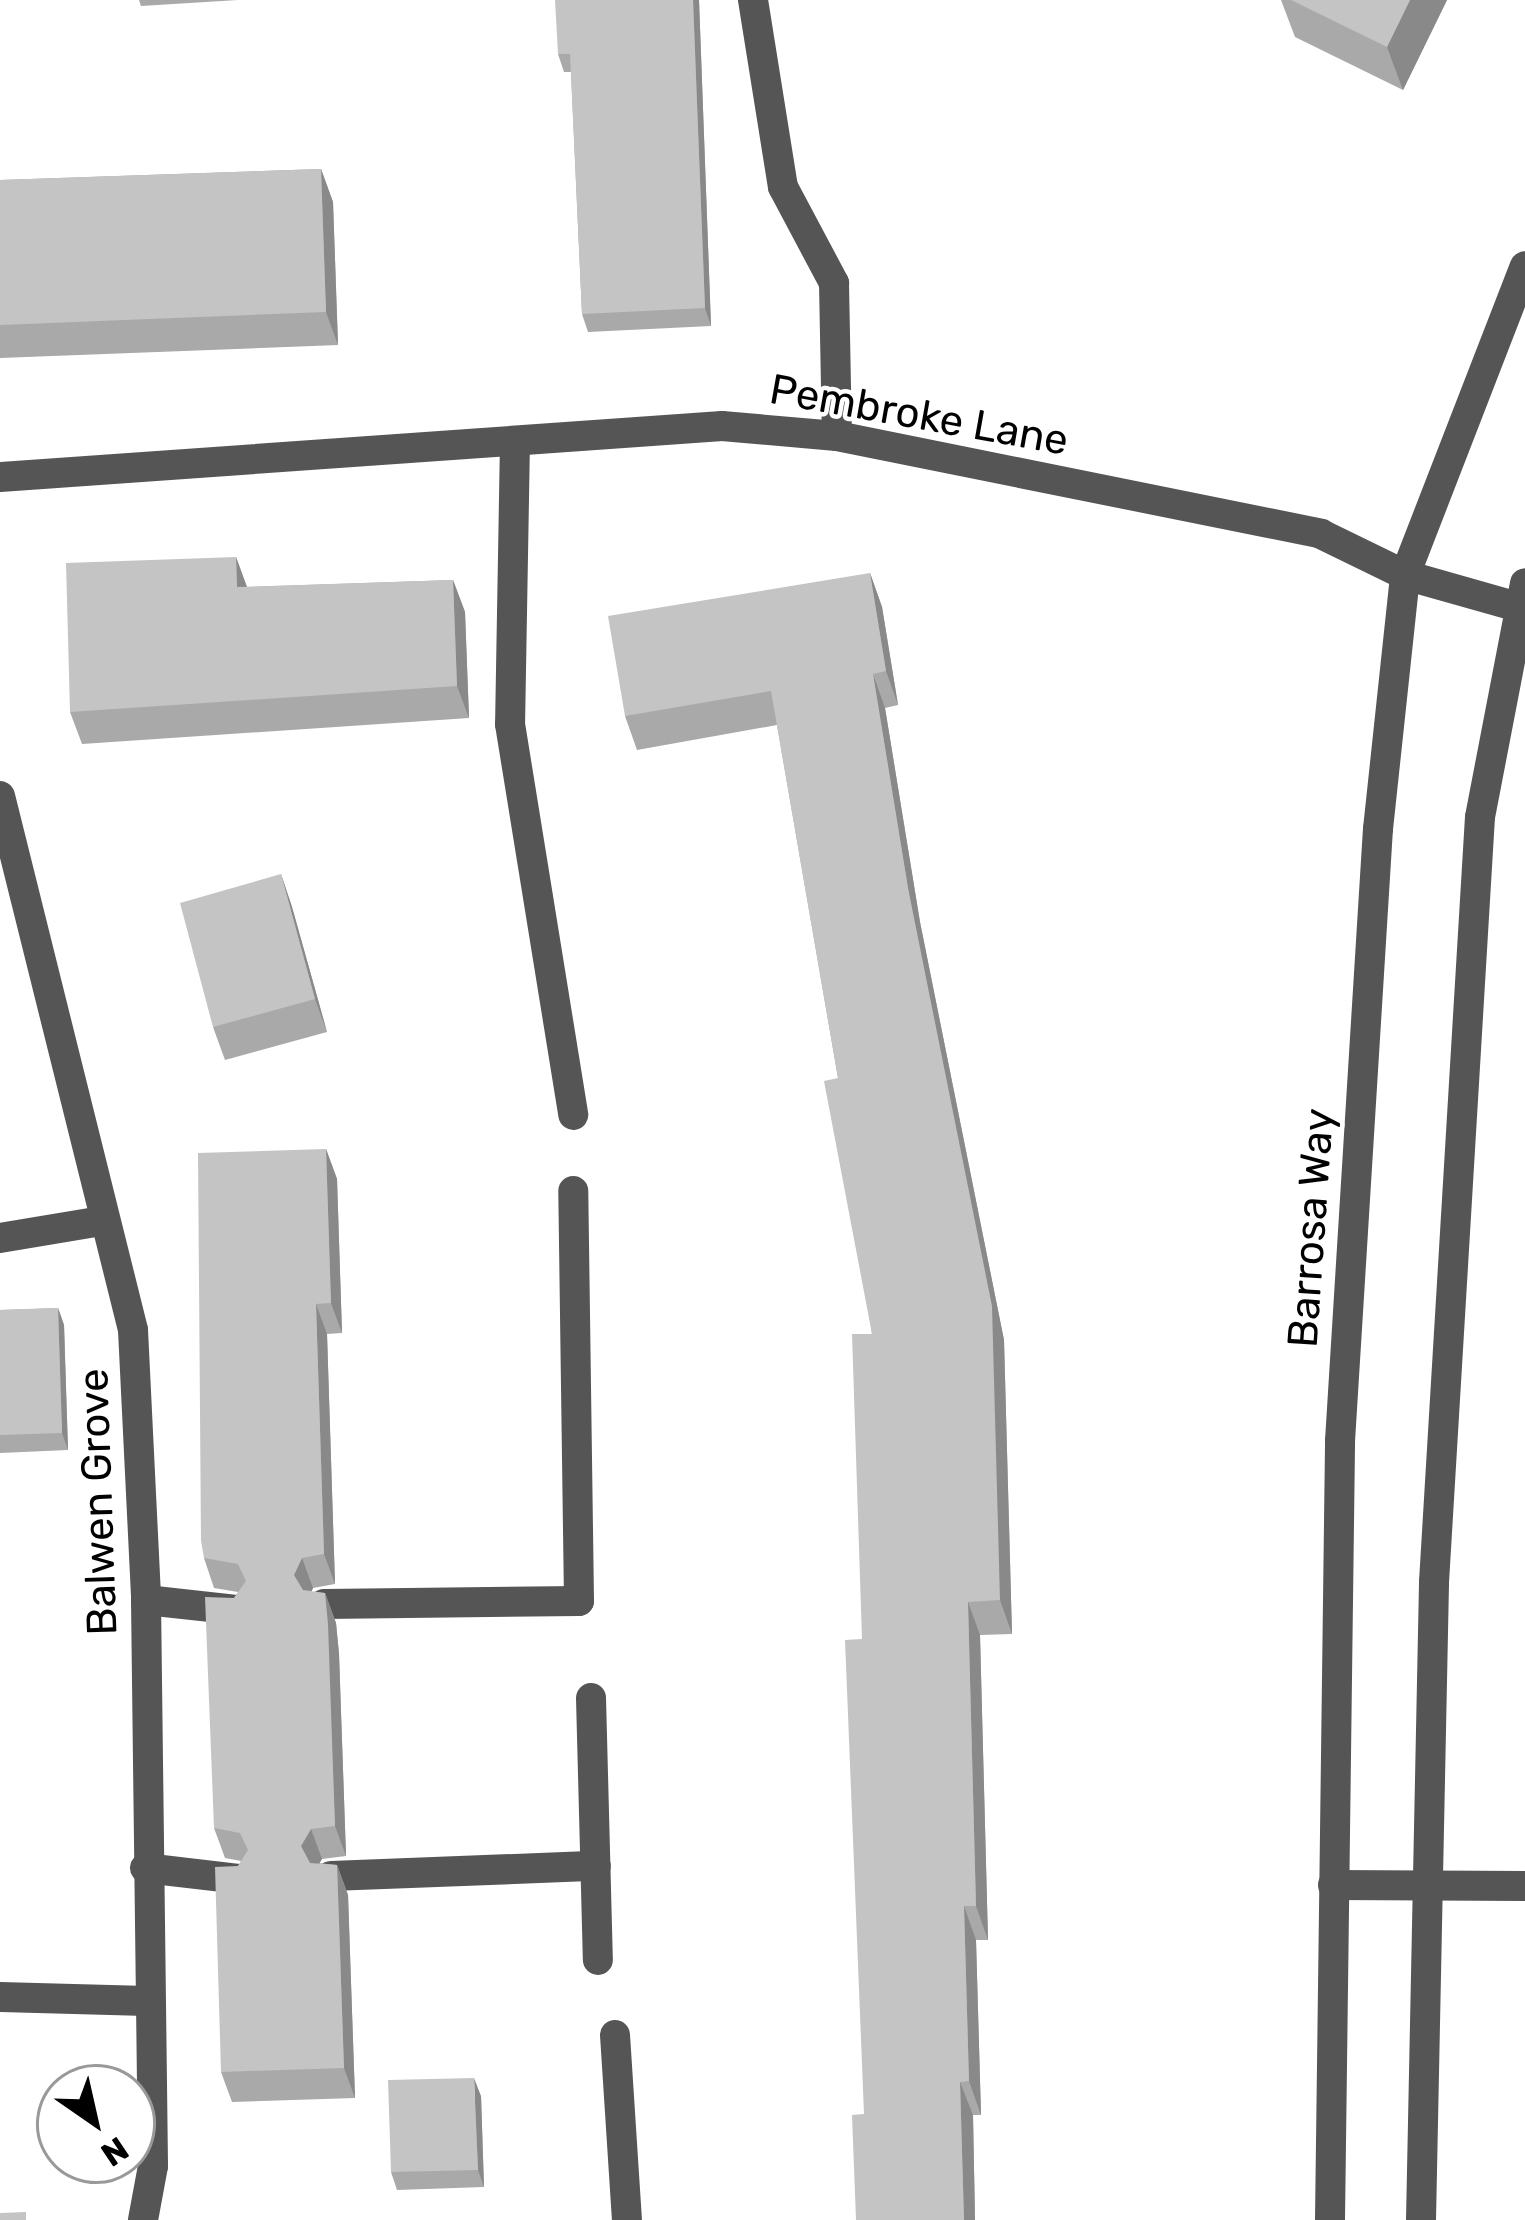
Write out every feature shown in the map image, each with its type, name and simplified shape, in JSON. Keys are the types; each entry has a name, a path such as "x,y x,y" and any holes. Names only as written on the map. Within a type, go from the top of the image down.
{"street":[{"path":"753,0 783,187 834,283 837,436"},
{"name":"Barrosa Way","path":"1330,2220 1340,1441 1378,830 1405,575 1525,266"},
{"name":"Pembroke Lane","path":"0,477 722,426 837,436 1321,534 1405,575 1522,596"},
{"path":"515,441 510,724 573,1115"},
{"path":"1421,2220 1426,1885 1442,1438 1480,817 1522,596"},
{"name":"Balwen Grove","path":"0,796 102,1221 133,1330 146,1600 145,1868 153,2166 143,2220"},
{"path":"324,1604 579,1601 573,1190"},
{"path":"0,1238 102,1221"},
{"path":"146,1600 238,1610"},
{"path":"591,1698 598,1960"},
{"path":"331,1876 596,1866"},
{"path":"145,1868 240,1879"},
{"path":"1333,1885 1525,1886"},
{"path":"0,1997 147,2002"},
{"path":"615,2035 627,2220"}],"building":[{"path":"555,0 693,0 705,308 582,314 570,54 558,54"},
{"path":"1291,0 1410,0 1387,47"},
{"path":"321,169 326,312 0,325 0,180"},
{"path":"236,557 237,587 453,580 457,686 70,712 66,563"},
{"path":"870,573 886,671 873,674 908,888 992,1306 1000,1600 968,1602 976,1906 964,1906 969,2081 960,2082 964,2220 856,2220 852,2115 864,2114 845,1640 862,1639 852,1334 872,1334 824,1081 838,1078 771,691 625,716 608,616"},
{"path":"281,874 315,999 213,1027 180,903"},
{"path":"326,1149 331,1303 316,1304 324,1554 302,1558 294,1575 303,1590 325,1593 335,1826 311,1829 301,1846 310,1863 337,1865 344,2068 221,2072 215,1867 238,1866 248,1850 240,1833 214,1828 205,1597 234,1598 246,1581 238,1564 204,1558 201,1541 198,1153"},
{"path":"58,1308 62,1433 0,1435 0,1310"},
{"path":"474,2078 478,2170 391,2172 388,2080"},
{"path":"26,2212 26,2220 0,2220 0,2213"}]}
